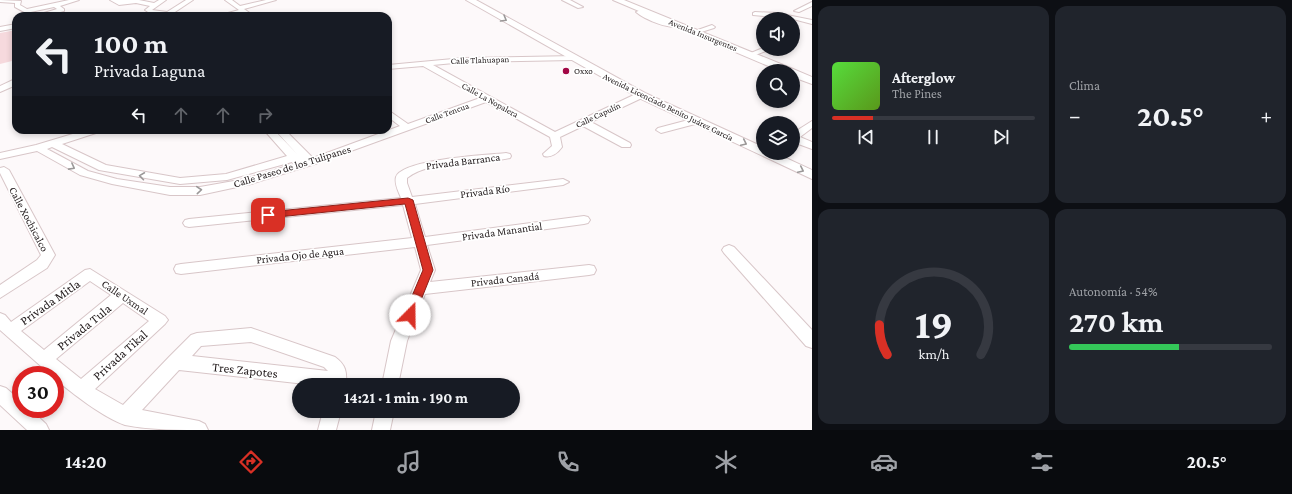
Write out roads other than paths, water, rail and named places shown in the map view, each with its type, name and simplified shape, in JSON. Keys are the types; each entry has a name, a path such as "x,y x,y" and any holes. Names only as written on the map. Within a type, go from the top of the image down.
{"main road":[{"name":"Avenida Licenciado Benito Juárez García","path":"470,0 641,95 756,148"},
{"name":"Avenida Insurgentes","path":"617,0 772,64"},
{"path":"800,76 812,80"},
{"name":"Avenida Licenciado Benito Juárez García","path":"781,160 812,175"}],"street":[{"path":"0,0 19,2 17,6 26,11 76,0"},
{"path":"113,0 119,3 136,1 154,5"},
{"path":"151,12 148,10 163,0"},
{"path":"173,12 190,0"},
{"path":"175,12 198,0"},
{"path":"228,0 245,12"},
{"path":"232,12 273,0"},
{"path":"565,0 580,7"},
{"path":"812,4 797,11 812,16"},
{"path":"54,12 62,10 55,5"},
{"path":"752,14 756,15"},
{"path":"800,21 812,22"},
{"path":"800,26 812,28"},
{"path":"0,29 12,27"},
{"path":"695,32 712,27"},
{"path":"750,55 756,53"},
{"name":"Calle Tlahuapan","path":"392,66 464,60 573,58"},
{"name":"Calle La Nopalera","path":"425,64 555,136"},
{"path":"0,81 12,77"},
{"path":"0,89 12,84"},
{"name":"Calle Capulín","path":"555,136 641,95"},
{"name":"Calle Tencua","path":"407,127 488,98"},
{"path":"392,116 407,127"},
{"path":"661,130 696,121"},
{"path":"583,122 626,145"},
{"path":"800,133 812,124"},
{"name":"Calle Paseo de los Tulipanes","path":"392,132 407,127"},
{"path":"3,154 38,148 84,134"},
{"path":"274,134 303,160"},
{"path":"283,134 303,160"},
{"name":"Calle Paseo de los Tulipanes","path":"38,148 84,173 116,182 170,191 200,191 247,182 303,160 385,134"},
{"path":"548,154 557,147 555,136"},
{"path":"800,141 812,146"},
{"name":"Calle Paseo de los Tulipanes","path":"54,144 104,168 180,181 227,177 303,160"},
{"name":"Privada Barranca","path":"391,378 399,341 428,270 408,200 401,183 402,177 410,171 426,165 506,156"},
{"name":"Calle Xochicalco","path":"0,292 42,264 48,255 3,176"},
{"name":"Privada Río","path":"190,223 562,182"},
{"name":"Privada Manantial","path":"419,242 584,220"},
{"name":"Privada Ojo de Agua","path":"181,269 419,242"},
{"path":"729,250 812,342"},
{"name":"Privada Canadá","path":"421,289 589,270"},
{"name":"Calle Uxmal","path":"90,274 160,320"},
{"name":"Privada Mitla","path":"5,325 90,274"},
{"name":"Privada Tula","path":"45,359 122,295"},
{"name":"Privada Tikal","path":"81,390 160,320"},
{"path":"5,325 81,390 125,416 199,430"},
{"path":"125,416 174,362 197,340 251,335 329,362 337,368 338,378"},
{"name":"Tres Zapotes","path":"174,362 299,378"},
{"path":"0,394 40,430"},
{"path":"327,430 330,418"},
{"path":"381,430 384,418"}],"place":[{"name":"Oxxo","path":"566,71"}]}
